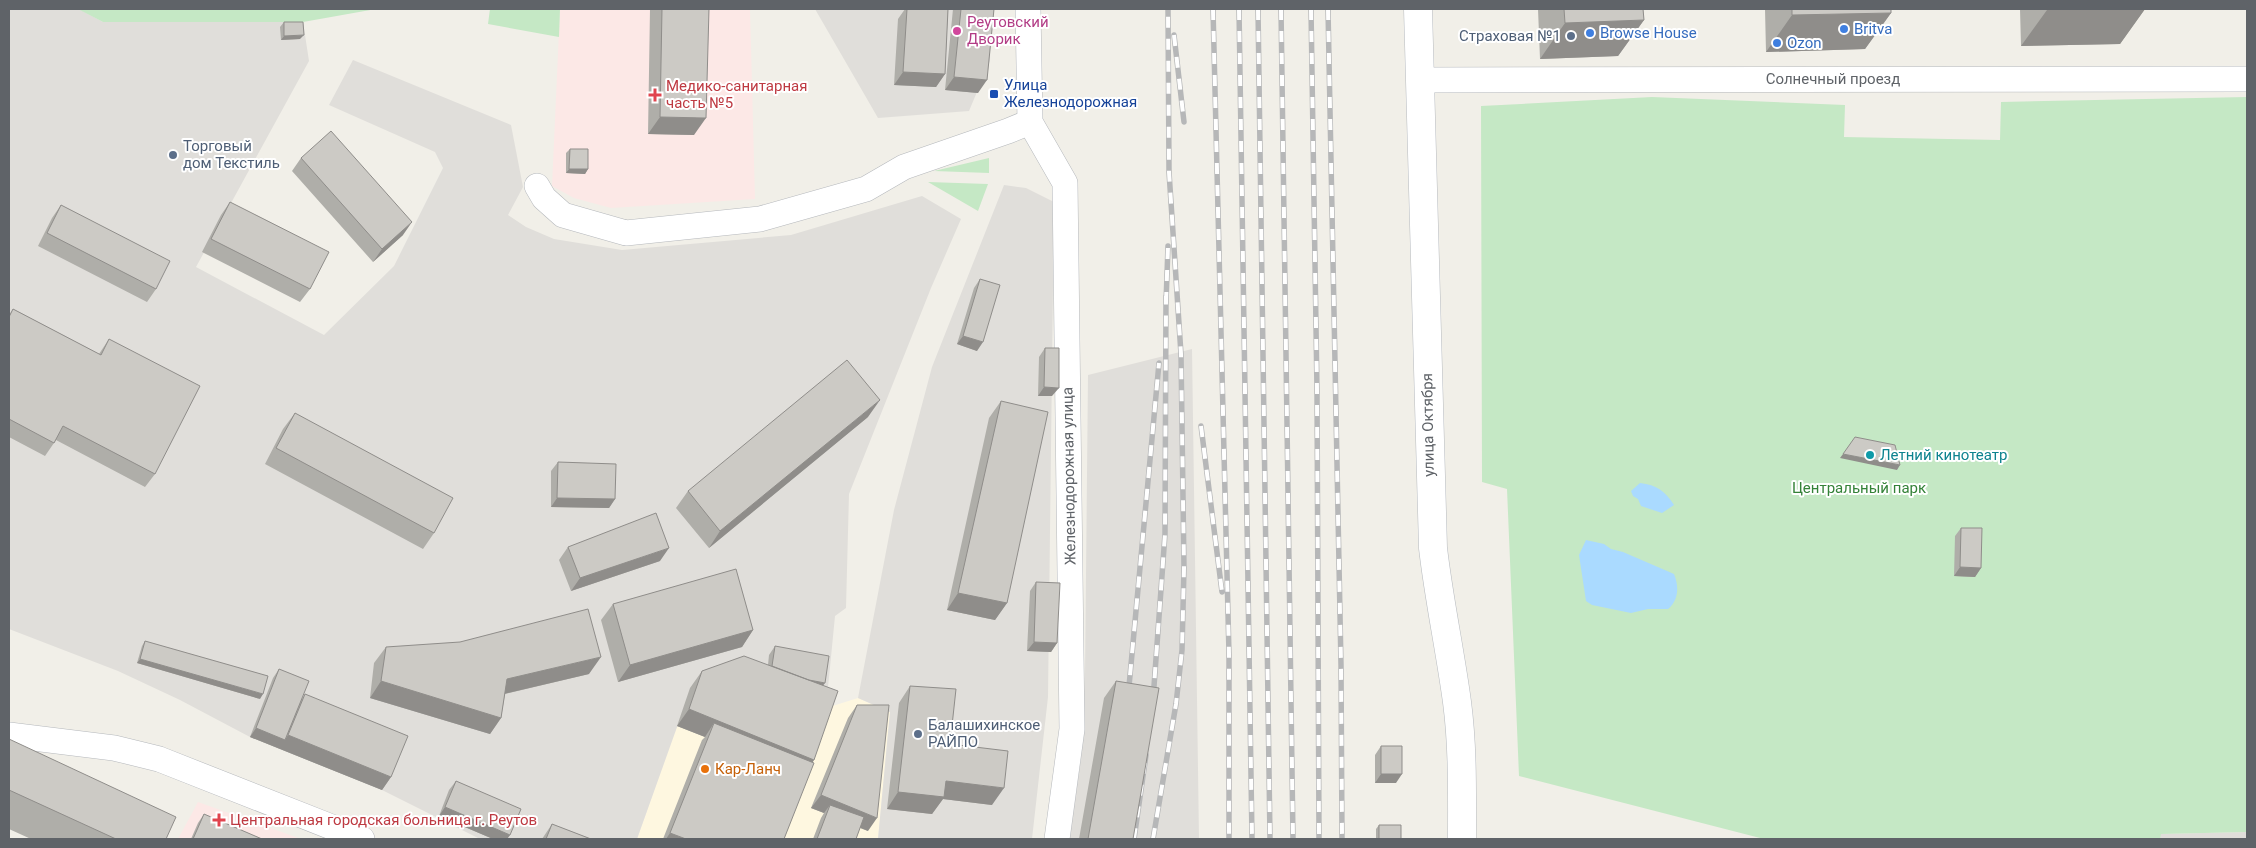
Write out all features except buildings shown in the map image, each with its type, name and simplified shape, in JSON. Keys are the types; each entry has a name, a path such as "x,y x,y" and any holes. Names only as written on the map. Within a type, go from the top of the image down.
{"street":[{"name":"Железнодорожная улица","path":"1028,9 1030,122 1065,183 1072,729 1057,839"},
{"name":"улица Октября","path":"1418,9 1433,548 1438,595 1457,702 1461,745 1462,839"},
{"name":"Солнечный проезд","path":"1420,80 2247,79"},
{"path":"537,186 544,198 563,215 626,233 760,219 866,189 904,167 1008,132 1030,122"},
{"path":"9,735 114,748 159,759 362,839"}],"shaded area":[{"path":"9,9 79,9 103,22 303,22 309,61 196,267 324,335 394,266 443,168 435,152 329,105 353,60 511,125 523,187 508,215 526,227 554,239 622,250 791,235 922,196 961,219 931,288 849,494 846,608 835,616 826,708 691,688 637,839 480,839 382,790 250,737 180,700 118,671 9,629"},
{"name":"Медико-санитарная часть №5","path":"560,9 750,9 755,199 611,208 574,198 552,186"},
{"path":"815,9 991,9 990,61 969,111 878,118"},
{"path":"1004,185 1026,188 1054,202 1048,697 1032,839 878,839 890,712 858,698 894,510 932,367"},
{"path":"1192,349 1199,839 1069,839 1081,759 1085,676 1088,375"},
{"path":"690,688 826,708 858,698 890,712 878,839 637,839"},
{"name":"Центральная городская больница г. Реутов","path":"198,802 301,839 178,839"},
{"path":"2247,832 2247,839 2160,839 2160,834"}],"green space":[{"path":"78,9 376,9 303,22 103,22"},
{"path":"490,9 560,9 559,37 488,24"},
{"name":"Центральный парк","path":"1652,97 1845,105 1844,137 2000,140 2001,102 2247,97 2247,832 2161,834 2160,839 1764,839 1519,776 1507,489 1482,482 1481,106"},
{"path":"989,158 989,173 934,171"},
{"path":"928,182 988,184 978,211"}],"water":[{"path":"1640,483 1651,485 1660,490 1674,505 1662,513 1641,506 1631,491"},
{"path":"1586,540 1604,544 1611,549 1623,552 1674,574 1677,583 1677,593 1672,605 1668,609 1648,609 1631,613 1592,605 1586,601 1579,555"}],"railway":[{"path":"1153,839 1176,704 1182,650 1184,568 1181,354 1169,172 1168,9"},
{"path":"1213,9 1229,654 1229,839"},
{"path":"1239,9 1252,839"},
{"path":"1258,9 1270,839"},
{"path":"1281,9 1293,839"},
{"path":"1311,9 1317,390 1319,839"},
{"path":"1328,9 1341,665 1342,839"},
{"path":"1174,35 1184,122"},
{"path":"1166,303 1168,246"},
{"path":"1153,700 1165,534 1166,296"},
{"path":"1128,697 1159,363"},
{"path":"1201,426 1222,592"},
{"path":"1134,839 1146,755"}],"place":[{"name":"Britva","path":"1844,29"},
{"name":"Реутовский Дворик","path":"957,31"},
{"name":"Browse House","path":"1590,33"},
{"name":"Страховая №1","path":"1571,36"},
{"name":"Ozon","path":"1777,43"},
{"name":"Улица Железнодорожная","path":"994,94"},
{"name":"Медико-санитарная часть №5","path":"655,95"},
{"name":"Торговый дом Текстиль","path":"173,155"},
{"name":"Летний кинотеатр","path":"1870,455"},
{"name":"Балашихинское РАЙПО","path":"918,734"},
{"name":"Кар-Ланч","path":"705,769"},
{"name":"Центральная городская больница г. Реутов","path":"219,820"}]}
